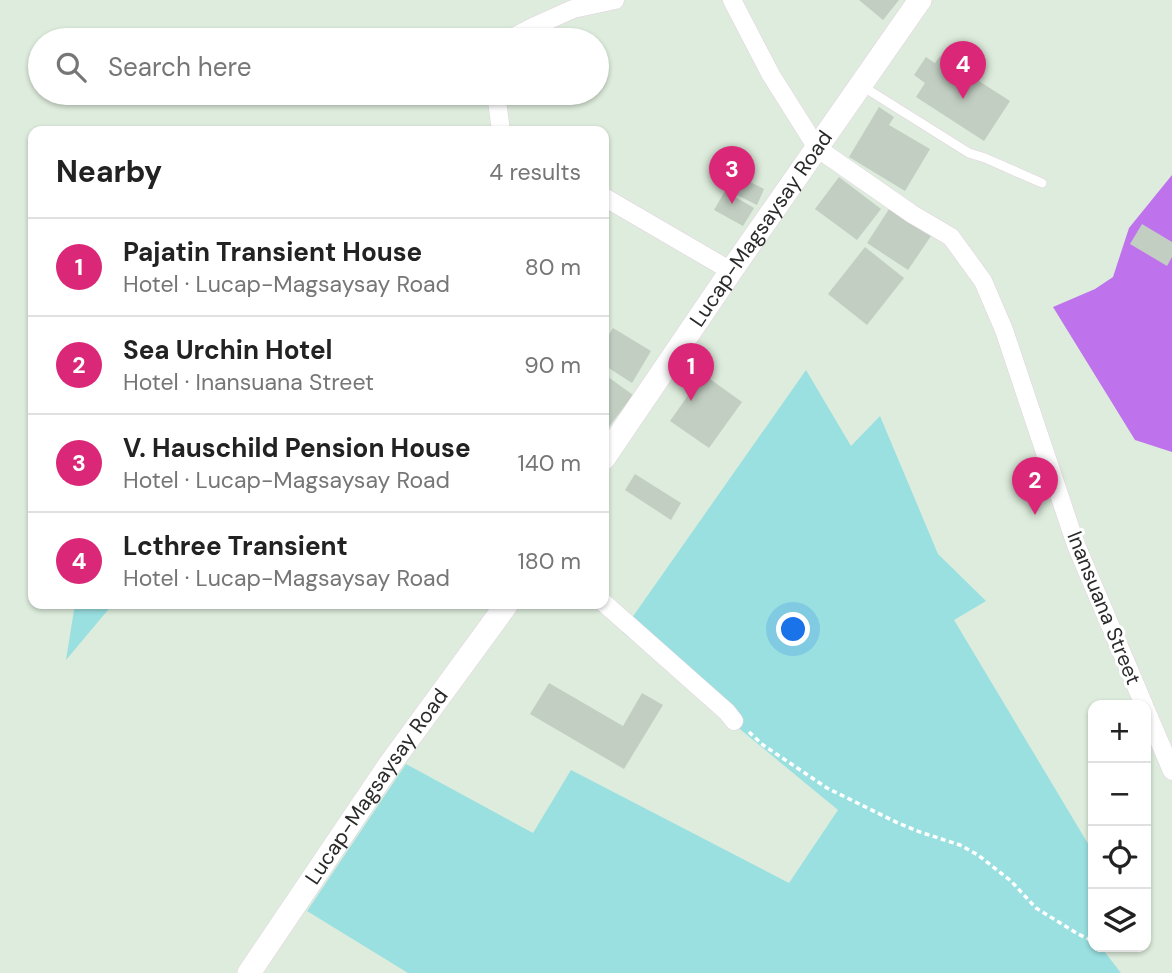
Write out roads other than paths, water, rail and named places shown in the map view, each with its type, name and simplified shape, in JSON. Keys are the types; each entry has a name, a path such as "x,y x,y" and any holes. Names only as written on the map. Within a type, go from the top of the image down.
{"street":[{"path":"531,28 573,9 615,0"},
{"name":"Inansuana Street","path":"732,0 771,75 817,148 912,214 951,237 983,281 1004,330 1076,545 1142,700"},
{"name":"Lucap-Magsaysay Road","path":"609,443 920,0"},
{"path":"498,105 500,126"},
{"path":"609,200 731,271"},
{"path":"609,607 734,721"},
{"name":"Lucap-Magsaysay Road","path":"249,973 390,764 502,609"},
{"name":"Inansuana Street","path":"1151,722 1172,771"}],"lane":[{"path":"861,85 969,153 1042,183"}],"place":[{"name":"Lcthree Transient","path":"963,99"},
{"name":"V. Hauschild Pension House","path":"732,204"},
{"name":"Pajatin Transient House","path":"691,401"},
{"name":"Sea Urchin Hotel","path":"1035,515"}]}
